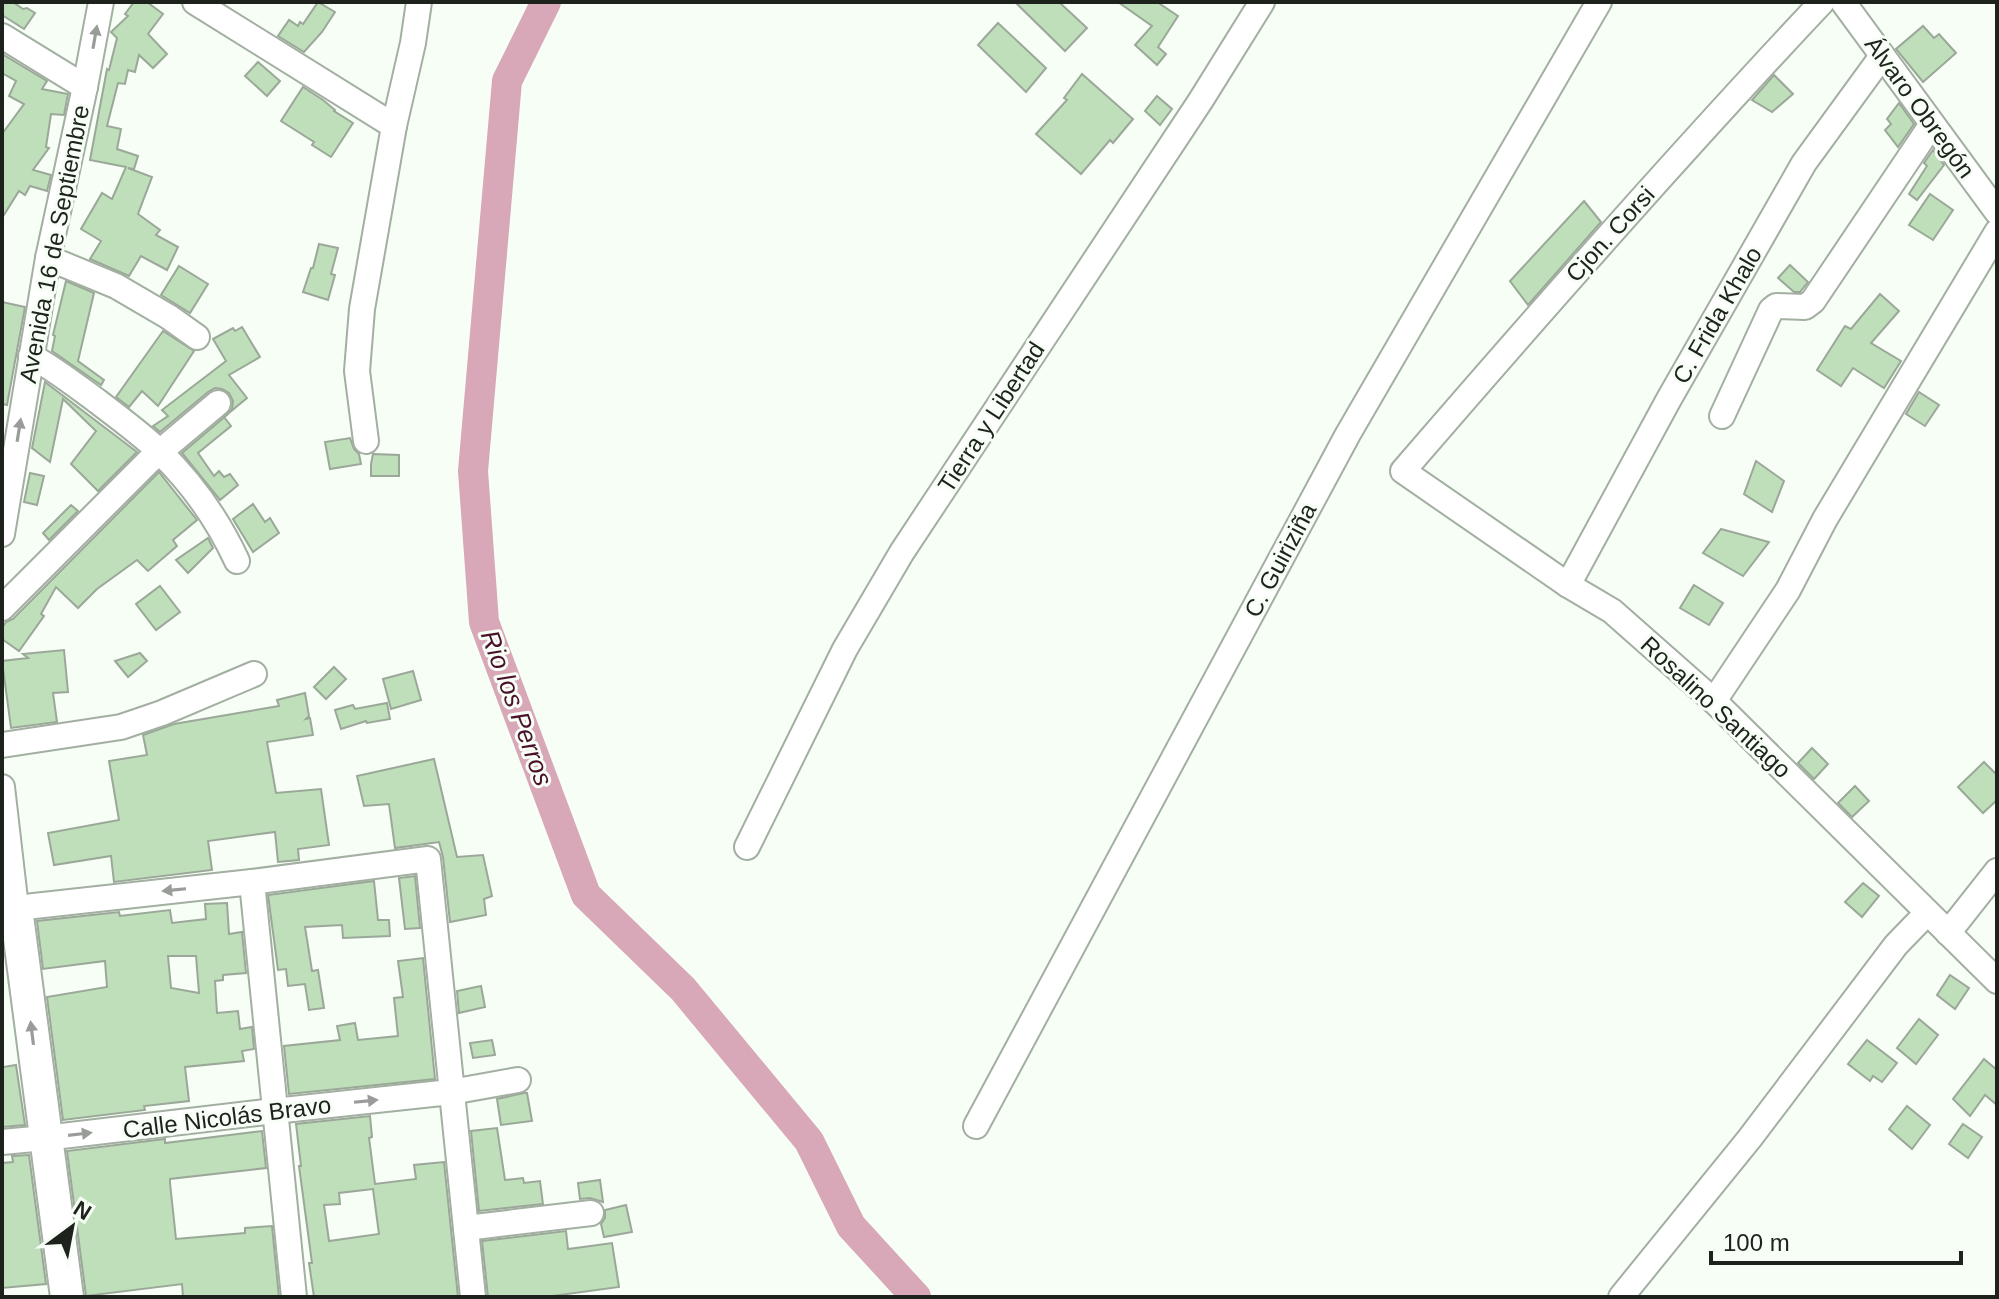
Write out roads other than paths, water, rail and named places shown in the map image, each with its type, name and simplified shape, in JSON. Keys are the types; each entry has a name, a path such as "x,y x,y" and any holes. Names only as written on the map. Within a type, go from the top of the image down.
{"main road":[{"path":"9,909 67,1297"}],"street":[{"name":"Avenida 16 de Septiembre","path":"2,534 48,258 101,2"},
{"path":"195,2 394,126"},
{"path":"366,441 357,371 364,295 419,2"},
{"name":"Tierra y Libertad","path":"747,847 845,649 902,552 1201,100 1262,2"},
{"name":"Cjon. Corsi","path":"1403,471 1575,273 1822,2"},
{"name":"Álvaro Obregón","path":"1843,2 1997,212"},
{"name":"C. Guiriziña","path":"976,1126 1348,434 1589,5"},
{"path":"2,36 85,87"},
{"name":"C. Frida Khalo","path":"1568,585 1669,399 1804,163 1882,56"},
{"path":"1722,416 1771,310 1776,306 1805,307 1813,301 1932,124"},
{"path":"1714,701 1788,590 1825,519 1997,232"},
{"path":"48,258 116,286 197,337"},
{"path":"31,356 55,369 160,452 192,488 227,539 237,561"},
{"path":"2,608 160,452 218,403"},
{"name":"Rosalino Santiago","path":"1403,471 1568,585 1612,611 1714,701 1997,981"},
{"path":"2,745 121,727 254,674"},
{"path":"2,787 9,909 428,859 473,1297"},
{"path":"1948,933 1997,871"},
{"path":"252,882 294,1297"},
{"path":"1621,1297 1750,1138 1896,945 1927,913"},
{"name":"Calle Nicolás Bravo","path":"2,1142 451,1092 518,1080"},
{"path":"466,1228 591,1213"}],"waterway":[{"name":"Rio los Perros","path":"546,2 507,81 473,471 484,622 586,895 683,989 809,1141 851,1226 916,1297"}]}
